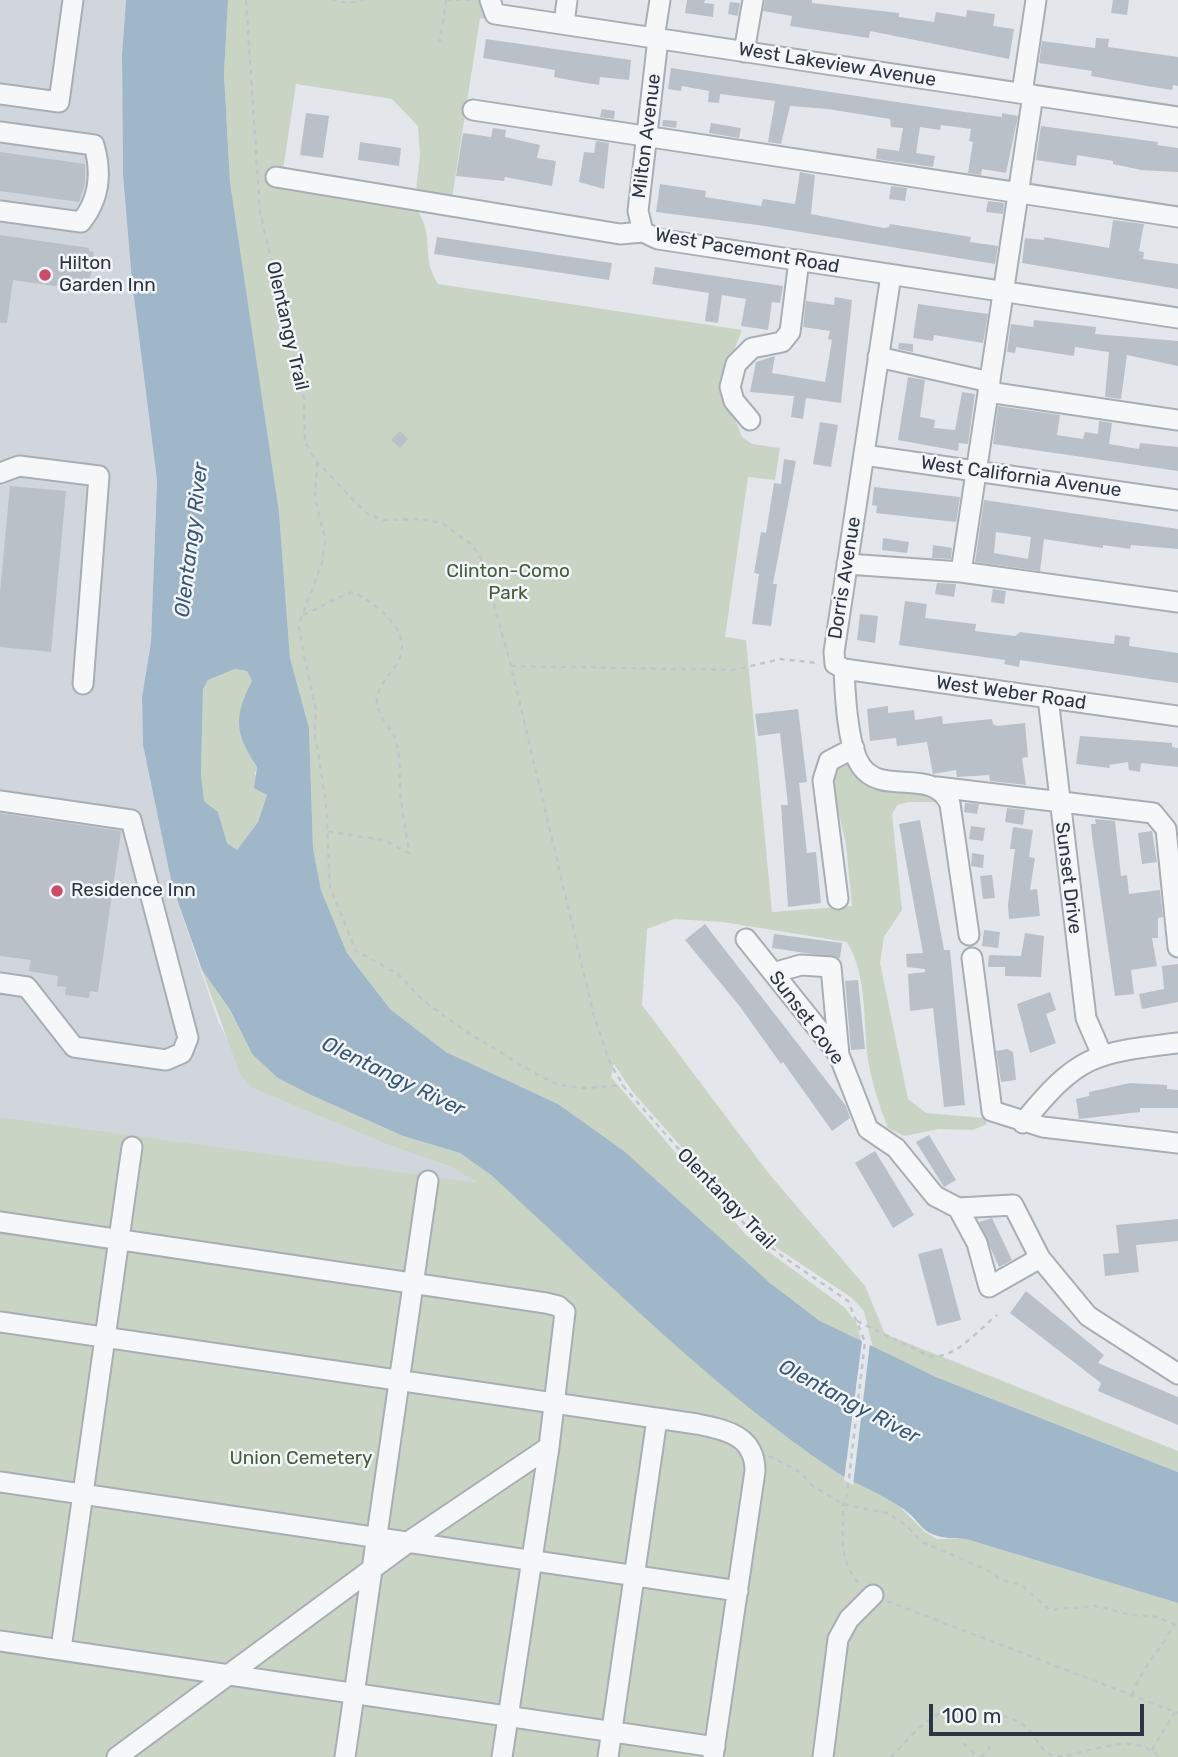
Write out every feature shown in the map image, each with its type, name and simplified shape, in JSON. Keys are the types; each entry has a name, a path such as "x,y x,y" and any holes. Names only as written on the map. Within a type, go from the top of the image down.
{"street":[{"path":"0,94 59,102 73,0"},
{"path":"564,24 567,0"},
{"name":"Milton Avenue","path":"643,232 638,211 660,0"},
{"path":"744,52 753,0"},
{"path":"961,572 1018,192 1036,0"},
{"name":"West Lakeview Avenue","path":"493,7 564,24 1178,117"},
{"path":"473,110 1178,217"},
{"path":"0,132 94,145 99,165 94,206 80,222 0,211"},
{"name":"West Pacemont Road","path":"276,177 620,234 643,232 658,239 1178,317"},
{"path":"750,420 734,401 730,387 736,364 752,348 782,342 790,331 799,260"},
{"name":"Dorris Avenue","path":"891,275 848,564 839,664 859,764 867,773 886,780 937,787"},
{"path":"878,357 989,387 1178,420"},
{"name":"West California Avenue","path":"864,455 1178,500"},
{"path":"0,473 19,466 99,476 83,684"},
{"path":"848,564 961,572 1178,602"},
{"name":"West Weber Road","path":"839,664 1178,716"},
{"name":"Sunset Drive","path":"1048,698 1086,1018 1102,1055"},
{"path":"838,899 823,780 829,761 854,748"},
{"path":"937,787 1145,810 1164,822 1178,947"},
{"path":"937,787 950,804 969,935"},
{"path":"0,800 131,820 188,1038 182,1053 166,1060 75,1046 27,987 0,982"},
{"name":"Sunset Cove","path":"746,939 839,1055 868,1129 896,1147 935,1196 958,1208 977,1243 989,1287 1040,1258"},
{"path":"972,958 992,1111 1023,1123 1178,1143"},
{"path":"773,973 801,965 831,967 839,1055"},
{"path":"1023,1123 1074,1067 1102,1055 1178,1043"},
{"path":"61,1649 121,1240 132,1147"},
{"path":"345,1757 428,1181"},
{"path":"958,1208 1013,1205 1040,1258 1088,1316 1178,1374"},
{"path":"0,1222 414,1283 558,1306 565,1312 555,1405 502,1757"},
{"path":"0,1322 725,1429 747,1444 755,1457 714,1752 612,1732 0,1641"},
{"path":"608,1757 657,1419"},
{"path":"117,1757 409,1541 549,1447"},
{"path":"0,1482 738,1591"},
{"path":"823,1757 838,1639 849,1619 873,1595"}],"path":[{"name":"Olentangy Trail","path":"246,0 260,212 304,398 305,442 317,462 373,517 432,520 453,529 472,545 484,566 511,666 594,1016 610,1063 623,1085 750,1230 782,1256 848,1301 858,1321 865,1342 848,1490 844,1504 843,1552 848,1568 873,1595 1176,1713"},
{"path":"331,0 349,3 363,0"},
{"path":"437,41 440,41 446,0 474,0"},
{"path":"317,462 315,499 325,538 323,560 303,615 300,636 316,710 315,734 326,803 330,887 356,951 398,974 424,1001 465,1031 536,1074 558,1085 585,1088 623,1085"},
{"path":"303,615 328,604 332,598 353,592 373,602 386,614 398,632 403,647 398,663 380,687 377,703 383,721 395,738 398,751 401,800 409,853 384,840 326,831"},
{"path":"511,666 733,670 781,659 839,664"},
{"path":"858,1321 929,1356 940,1358 951,1354 997,1315"},
{"path":"755,1457 764,1455 780,1460 844,1504 875,1509 900,1520 922,1542 985,1569 1000,1579 1021,1584 1050,1610 1095,1606 1127,1614 1157,1617 1176,1625 1141,1670 1132,1695"},
{"path":"891,1757 931,1720 950,1710 1012,1717 1028,1729 1047,1753 1056,1756 1102,1746 1153,1750 1159,1757"},
{"path":"1153,1750 1176,1713"},
{"path":"963,1744 980,1757 990,1747"}],"shaded area":[{"path":"0,0 126,0 122,54 123,175 132,282 157,480 151,642 142,697 143,745 172,885 218,1021 252,1088 391,1146 449,1166 480,1184 0,1117"}],"green space":[{"name":"Clinton-Como Park","path":"228,0 495,0 499,21 480,18 452,198 416,191 420,155 418,126 392,99 296,84 281,183 415,207 425,228 429,264 438,284 742,330 729,363 727,399 742,437 752,444 780,448 775,480 748,477 725,637 746,640 772,912 852,906 846,844 832,785 837,768 851,762 918,788 944,802 908,802 897,805 892,814 902,910 884,937 880,963 908,1099 926,1113 985,1118 987,1124 973,1130 939,1129 904,1136 888,1128 869,1065 859,971 847,942 723,922 674,919 647,929 642,1005 770,1175 865,1286 885,1334 1178,1451 1178,1472 936,1377 873,1348 864,1311 852,1298 777,1248 706,1175 632,1091 614,1064 611,1077 746,1235 844,1307 856,1322 862,1343 820,1321 770,1283 558,1104 446,1052 390,1009 347,953 321,890 313,848 309,728 290,658 279,513 230,182 224,74"},
{"path":"235,669 247,671 252,681 243,704 241,725 246,746 257,767 255,774 267,795 258,822 237,850 227,843 218,812 204,801 201,774 203,689 208,680"},
{"name":"Union Cemetery","path":"202,970 230,1011 252,1054 311,1095 403,1136 460,1153 491,1175 738,1397 840,1474 898,1505 925,1532 937,1539 966,1539 1178,1603 1178,1757 0,1757 0,1117 478,1183 449,1166 391,1146 252,1088 240,1074"}],"water":[{"name":"Olentangy River","path":"126,0 228,0 224,74 230,182 279,512 290,658 309,728 313,848 321,890 347,953 390,1009 446,1052 558,1104 625,1152 770,1283 820,1321 936,1377 1178,1472 1178,1603 966,1539 937,1536 929,1532 905,1510 838,1473 747,1406 659,1331 491,1175 460,1153 403,1136 311,1095 278,1078 252,1054 230,1010 202,970 172,885 143,745 142,697 151,642 157,480 132,282 123,175 122,54","holes":["235,669 247,671 252,681 242,705 239,725 244,744 257,767 254,788 267,795 258,822 237,850 227,843 218,812 204,801 201,774 203,689 208,680"]}],"pier":[{"path":"862,1341 870,1343 853,1485 844,1480"}],"building":[{"path":"687,0 705,0 704,3 714,4 713,17 685,13"},
{"path":"765,0 812,0 812,3 899,13 899,17 934,22 936,12 966,17 967,10 995,14 993,26 1014,29 1009,59 870,31 869,38 790,26 792,16 763,11"},
{"path":"1113,0 1129,0 1127,15 1111,13"},
{"path":"730,2 740,3 738,16 728,14"},
{"path":"1096,38 1109,39 1108,47 1178,57 1178,86 1173,85 1172,90 1147,86 1091,76 1092,71 1039,63 1042,41 1095,48"},
{"path":"486,39 631,60 629,80 600,77 599,85 554,77 555,70 483,58"},
{"path":"671,68 950,110 1002,117 1002,113 1018,116 1006,173 982,169 981,175 968,173 973,142 969,141 971,129 941,125 940,130 920,127 916,153 935,156 933,167 876,159 877,148 899,151 903,128 891,127 890,119 828,109 790,106 781,144 768,142 775,101 720,94 719,103 708,102 709,91 682,86 681,91 668,89"},
{"path":"602,109 615,111 614,119 600,117"},
{"path":"306,113 329,116 323,158 300,155"},
{"path":"663,120 677,121 676,128 662,126"},
{"path":"711,123 741,128 739,138 709,133"},
{"path":"1041,126 1158,142 1157,145 1178,148 1178,172 1141,170 1113,164 1113,161 1077,155 1076,166 1036,160"},
{"path":"493,128 506,130 505,137 540,145 537,158 556,161 552,186 505,177 504,181 456,176 463,133 491,137"},
{"path":"596,141 609,143 604,189 579,182 584,152 594,153"},
{"path":"360,142 401,148 399,166 358,160"},
{"path":"0,152 85,164 85,184 79,202 0,191"},
{"path":"800,172 815,175 811,214 884,228 890,224 971,237 970,242 998,246 995,264 758,225 656,212 660,184 706,191 705,197 761,206 763,199 795,204"},
{"path":"891,186 907,188 905,201 889,199"},
{"path":"988,201 1004,203 1003,214 986,212"},
{"path":"1113,220 1144,224 1139,251 1144,252 1143,259 1178,264 1178,289 1022,263 1025,238 1044,240 1044,237 1109,248"},
{"name":"Hilton Garden Inn","path":"0,235 89,248 89,251 94,252 89,287 82,286 82,290 13,280 7,323 0,323"},
{"path":"437,237 612,263 609,280 434,254"},
{"path":"655,267 783,286 780,303 772,302 768,330 741,326 746,299 722,295 718,323 705,321 709,293 652,284"},
{"path":"835,297 852,300 841,403 806,398 803,419 791,417 794,396 750,392 756,362 775,356 772,373 825,382 832,340 828,339 830,331 803,327 806,301 834,305"},
{"path":"918,304 988,314 983,343 934,335 933,341 913,338"},
{"path":"1034,320 1096,327 1095,334 1178,341 1178,366 1127,355 1121,399 1105,397 1109,352 1075,347 1074,356 1016,347 1015,353 1007,352 1011,324 1033,327"},
{"path":"899,343 913,344 913,352 898,349"},
{"path":"908,377 925,380 920,417 935,420 934,428 955,430 962,392 975,394 968,444 959,443 958,451 898,440"},
{"path":"998,406 1060,415 1057,435 1083,439 1085,432 1098,434 1099,421 1112,423 1109,444 1139,449 1140,443 1178,447 1178,471 993,444"},
{"path":"820,422 838,425 831,467 813,464"},
{"path":"400,431 408,439 400,448 391,440"},
{"path":"784,459 796,461 773,584 777,584 771,626 752,624 759,574 754,573 761,532 766,533 774,483 781,484"},
{"path":"10,486 66,491 51,652 0,647 0,593"},
{"path":"874,487 960,497 956,522 876,513 877,506 872,505"},
{"path":"984,500 1178,529 1178,549 1131,545 1130,549 1103,545 1103,548 1044,539 1040,571 975,562","holes":["996,532 1031,537 1028,559 994,553"]},
{"path":"883,538 909,542 907,553 882,550"},
{"path":"933,545 952,548 951,559 932,558"},
{"path":"937,583 956,584 954,597 935,594"},
{"path":"993,589 1006,591 1004,604 991,602"},
{"path":"905,601 927,604 925,618 976,624 975,631 1015,636 1020,632 1114,644 1115,635 1130,637 1129,646 1178,653 1178,683 1020,660 1019,667 1004,664 1005,660 899,645"},
{"path":"860,614 878,616 875,643 857,640"},
{"path":"888,706 888,713 914,710 915,720 942,716 943,724 992,719 997,726 1025,723 1028,757 1022,758 1026,785 990,781 989,775 957,777 956,770 933,774 927,742 897,746 896,738 870,741 867,709"},
{"path":"798,709 807,782 799,783 807,853 816,852 821,903 788,907 781,805 788,805 780,733 758,736 755,714"},
{"path":"1080,736 1172,743 1172,747 1178,748 1178,767 1141,763 1140,772 1129,770 1128,762 1109,765 1110,768 1076,764"},
{"path":"965,803 979,804 977,814 964,812"},
{"path":"1007,808 1025,810 1023,825 1005,822"},
{"name":"Residence Inn","path":"0,813 121,831 98,992 90,991 89,998 65,995 66,987 57,986 58,976 29,971 31,960 0,956"},
{"path":"1095,819 1115,821 1121,876 1127,875 1129,894 1160,890 1163,917 1158,918 1158,938 1152,938 1157,966 1131,970 1134,994 1115,996 1092,836 1091,824 1096,824"},
{"path":"920,820 944,950 950,950 965,1105 944,1107 933,1008 910,1011 908,974 925,972 925,969 907,967 906,954 923,953 899,824"},
{"path":"971,826 985,828 983,841 969,839"},
{"path":"1013,827 1033,830 1029,857 1035,858 1030,890 1037,889 1040,916 1009,919 1008,905 1015,849 1010,849"},
{"path":"1152,831 1157,862 1142,864 1138,833"},
{"path":"972,853 984,855 983,868 971,866"},
{"path":"992,875 995,898 983,899 980,876"},
{"path":"705,924 846,1106 850,1118 832,1131 783,1062 781,1064 738,1004 685,940"},
{"path":"984,930 1000,932 998,948 982,946"},
{"path":"1025,933 1044,936 1041,977 1005,976 1005,967 988,967 989,955 1021,956"},
{"path":"774,934 842,943 840,958 772,948"},
{"path":"1178,964 1178,1002 1142,1009 1139,994 1164,989 1162,966"},
{"path":"858,980 865,1049 851,1050 845,981"},
{"path":"1050,992 1056,1010 1046,1014 1056,1043 1030,1053 1017,1004"},
{"path":"1007,1049 1013,1052 1016,1080 1001,1082 996,1051"},
{"path":"1130,1083 1167,1085 1167,1089 1178,1090 1178,1108 1140,1108 1140,1112 1079,1119 1076,1099 1089,1096 1089,1092"},
{"path":"929,1135 956,1180 944,1187 916,1142"},
{"path":"875,1151 914,1215 893,1228 855,1163"},
{"path":"992,1218 1012,1260 999,1267 979,1222"},
{"path":"1178,1219 1178,1241 1136,1245 1139,1272 1105,1276 1103,1254 1119,1253 1116,1225"},
{"path":"942,1248 961,1320 937,1326 918,1254"},
{"path":"1026,1291 1104,1355 1098,1363 1178,1397 1178,1425 1098,1391 1101,1383 1010,1313"}],"place":[{"name":"Hilton Garden Inn","path":"45,275"},
{"name":"Residence Inn","path":"57,891"}]}
